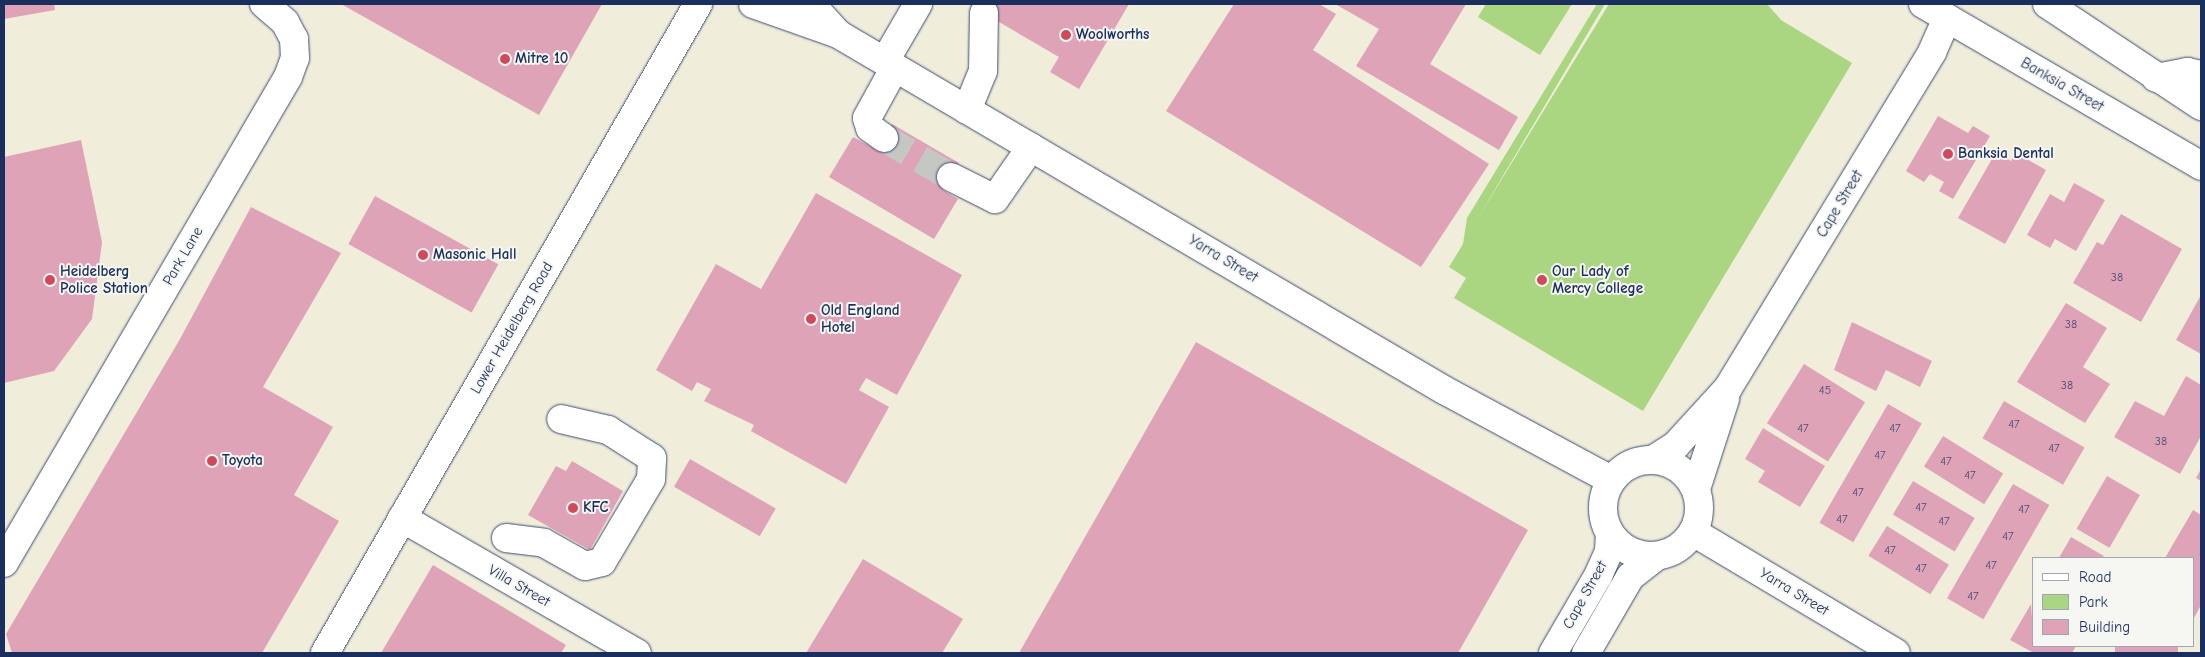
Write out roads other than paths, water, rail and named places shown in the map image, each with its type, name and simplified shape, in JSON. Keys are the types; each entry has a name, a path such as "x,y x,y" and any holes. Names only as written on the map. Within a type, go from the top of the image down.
{"main road":[{"name":"Park Lane","path":"4,563 288,77 295,58 294,39 282,18 264,4"},
{"name":"Lower Heidelberg Road","path":"325,653 698,4"},
{"name":"Yarra Street","path":"753,4 838,34 1444,390 1611,480"},
{"name":"Yarra Street","path":"811,4 838,34"},
{"path":"884,138 870,128 867,118 918,4"},
{"name":"Banksia Street","path":"1923,4 1950,11 2201,166"},
{"path":"2047,4 2156,78 2201,106"},
{"name":"Cape Street","path":"1654,459 1676,444 1728,388 1932,52 1950,11"},
{"path":"967,110 983,71 984,13"},
{"path":"2156,78 2187,72 2201,75"},
{"path":"951,177 995,200 1031,147"},
{"name":"Cape Street","path":"1696,489 1728,388"},
{"path":"506,538 544,543 584,566 602,562 651,479 652,458 608,430 561,419"},
{"path":"1654,459 1679,468 1696,489 1698,518 1693,532 1672,552 1657,556 1630,551 1610,534 1602,506 1611,480 1630,464 1654,459"},
{"name":"Villa Street","path":"402,518 636,653"},
{"name":"Yarra Street","path":"1693,532 1896,653"},
{"name":"Cape Street","path":"1553,653 1601,569 1610,534"},
{"name":"Cape Street","path":"1586,653 1630,577 1657,556"}],"tunnel":[{"path":"884,138 951,177"}],"place":[{"name":"Woolworths","path":"1066,35"},
{"name":"Mitre 10","path":"505,59"},
{"name":"Banksia Dental","path":"1948,154"},
{"name":"Masonic Hall","path":"423,255"},
{"name":"Heidelberg Police Station","path":"50,280"},
{"name":"Our Lady of Mercy College","path":"1542,280"},
{"name":"Old England Hotel","path":"811,319"},
{"name":"Toyota","path":"212,461"},
{"name":"KFC","path":"573,508"}]}
